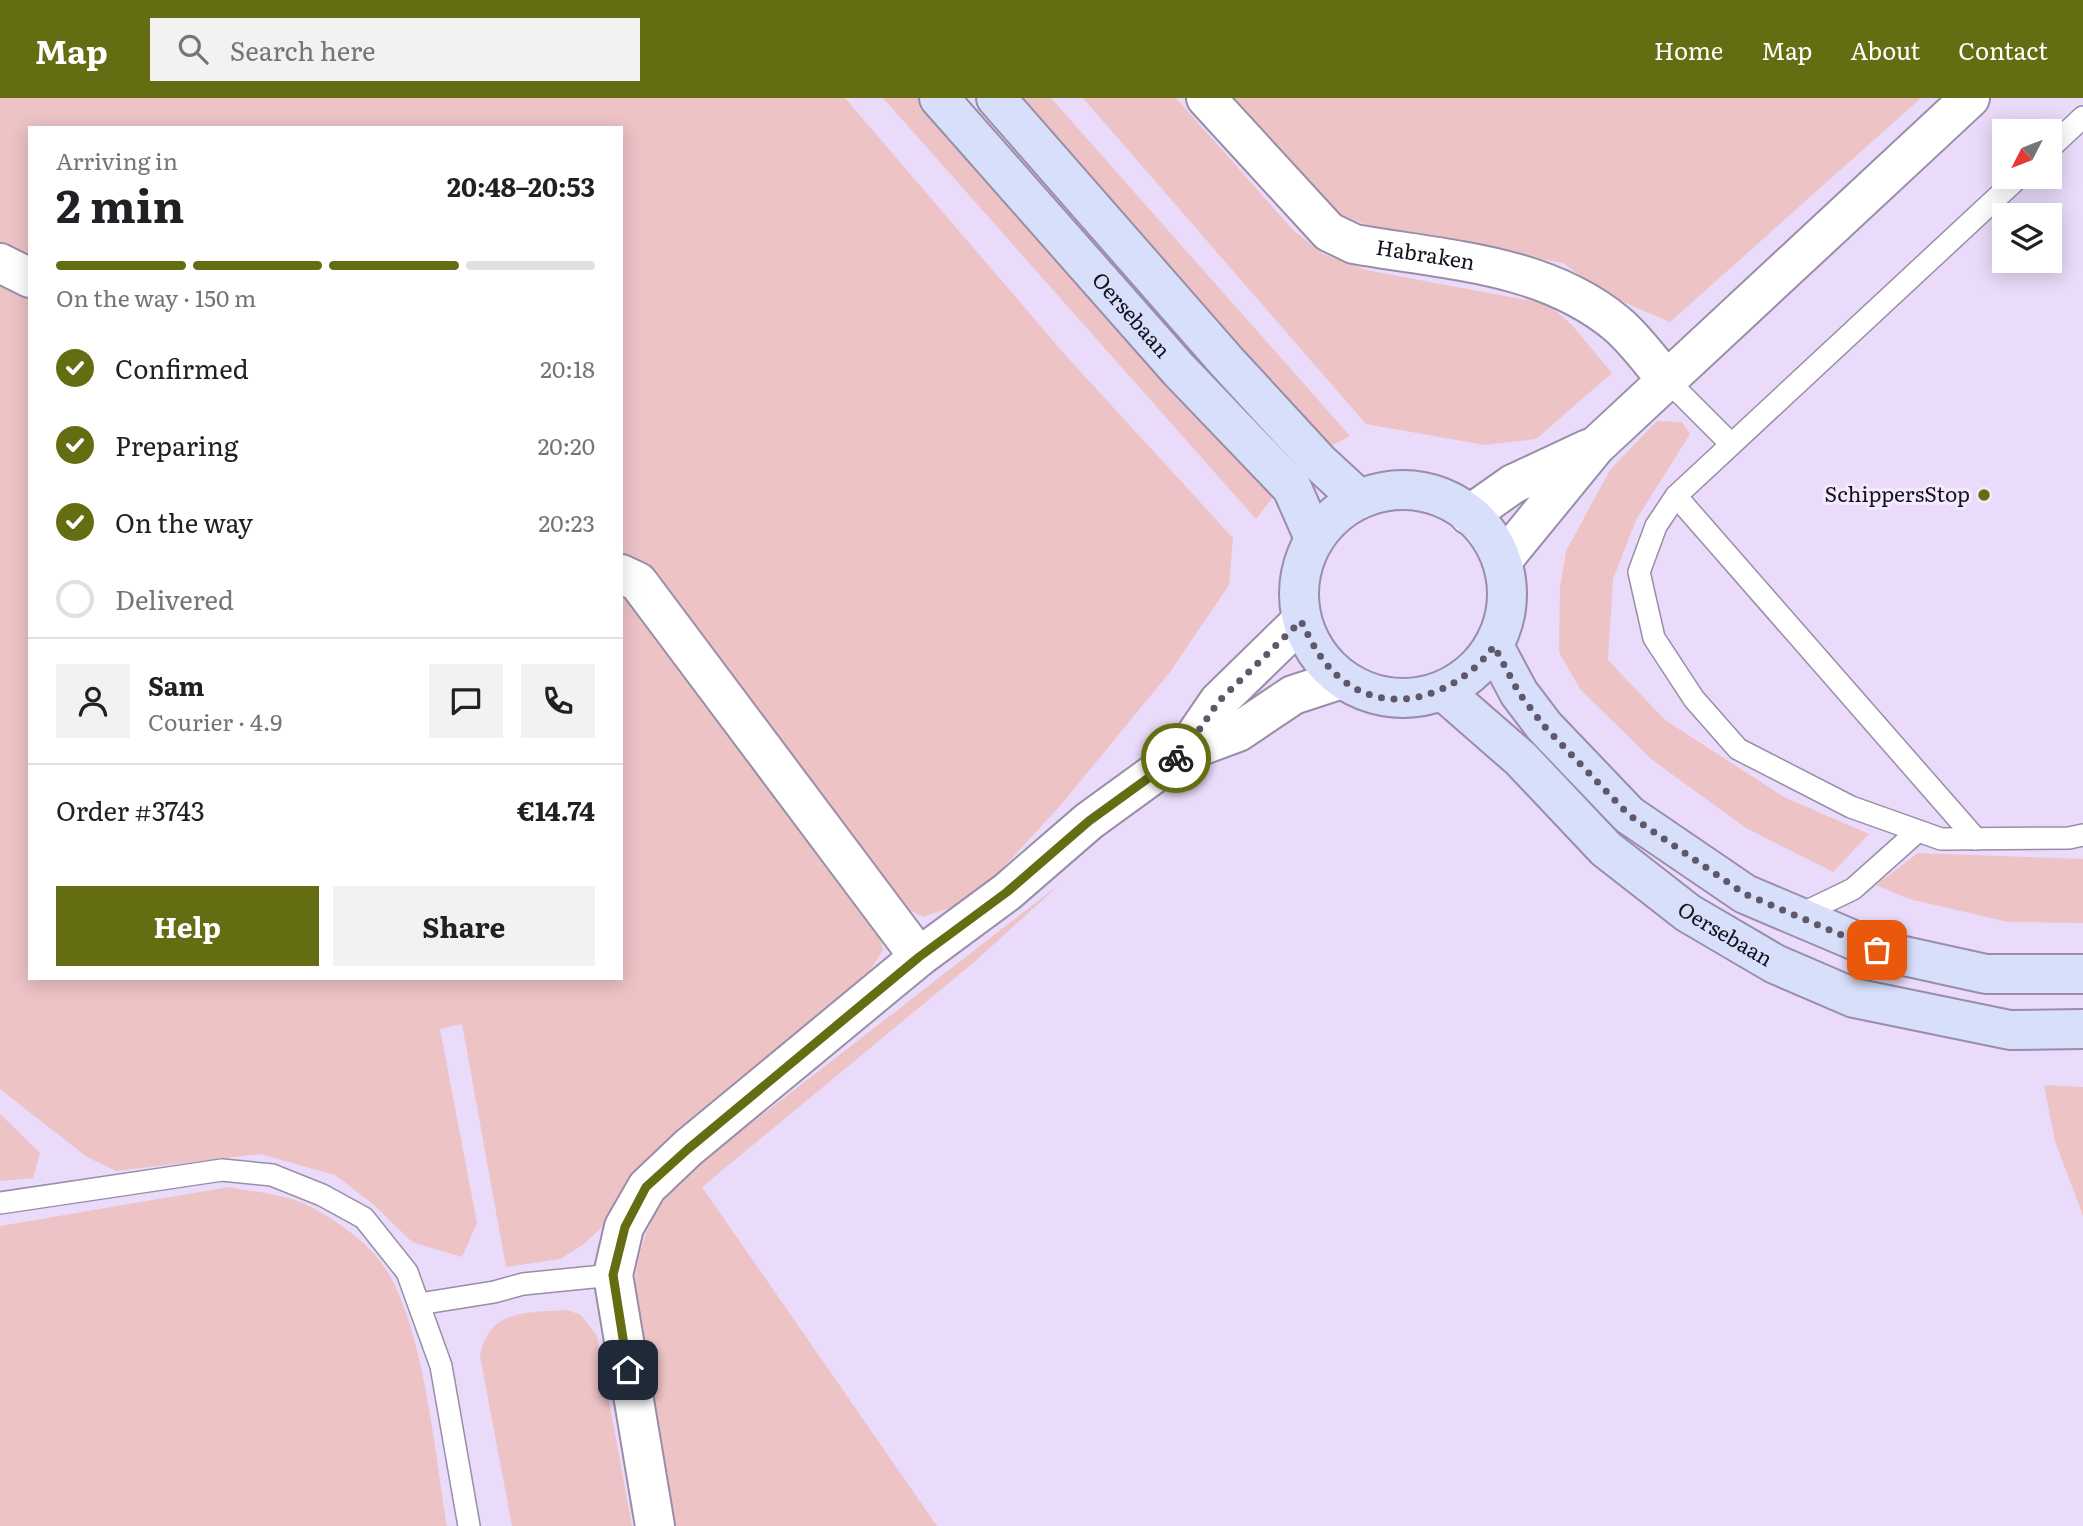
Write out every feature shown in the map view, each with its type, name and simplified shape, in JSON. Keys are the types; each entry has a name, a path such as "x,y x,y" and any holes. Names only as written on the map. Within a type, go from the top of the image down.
{"main road":[{"name":"Oersebaan","path":"939,98 1180,370 1292,488 1314,538"},
{"name":"Oersebaan","path":"996,98 1227,362 1320,463 1359,499"},
{"path":"1395,490 1432,494 1469,515 1487,533 1502,561 1507,604 1494,646 1480,665 1443,691 1409,699 1374,695 1342,679 1317,653 1301,621 1299,578 1314,538 1334,515 1359,499 1395,490"},
{"name":"Oersebaan","path":"1494,646 1519,693 1544,726 1629,815 1745,894 1877,950 1986,974 2083,974"},
{"name":"Oersebaan","path":"1443,691 1521,759 1606,849 1688,912 1775,964 1867,1000 2010,1030 2083,1029"}],"street":[{"name":"Habraken","path":"1206,98 1329,232 1354,244 1521,273 1571,291 1618,325 1667,380"},
{"path":"1502,561 1596,446 1970,98"},
{"path":"0,263 28,277"},
{"path":"1469,515 1513,484 1596,446"},
{"path":"623,574 638,582 919,957"},
{"path":"1184,752 1219,701 1301,621"},
{"path":"655,1526 613,1275 625,1227 646,1187 919,957 1007,892 1089,821 1184,752 1238,732 1293,695 1342,679"}],"lane":[{"path":"2062,137 2083,117"},
{"path":"2006,189 1675,496 1656,526 1639,572 1654,638 1694,699 1738,749 1851,807 1941,839 2083,835"},
{"path":"1667,380 1731,444"},
{"path":"1675,496 1976,839"},
{"path":"1797,916 1853,889 1918,831"},
{"path":"0,1203 222,1170 272,1175 322,1195 364,1218 407,1272 441,1366 469,1526"},
{"path":"419,1304 494,1292 523,1284 613,1275"}],"shaded area":[{"path":"0,98 845,98 1067,357 1233,538 1229,585 1170,672 1060,806 973,900 923,917 899,905 878,931 883,950 860,986 644,1165 619,1194 601,1228 584,1244 560,1259 506,1267 462,1024 440,1029 477,1223 462,1257 412,1242 373,1204 335,1175 260,1154 116,1171 87,1157 0,1089"},
{"path":"883,98 920,98 1092,292 1276,493 1256,519"},
{"path":"1014,98 1051,98 1350,436 1323,450"},
{"path":"1083,98 1176,98 1293,230 1323,254 1366,270 1548,304 1572,325 1612,373 1536,439 1485,445 1366,424"},
{"path":"1233,98 1921,98 1670,322 1607,295 1563,263 1387,230 1345,218 1323,201"},
{"path":"1657,421 1682,422 1690,434 1636,520 1613,579 1608,660 1665,720 1784,797 1869,834 1833,872 1746,828 1651,759 1580,689 1559,652 1560,588 1566,551 1610,470"},
{"path":"1918,853 2083,859 2083,923 2008,922 1909,899 1876,885"},
{"path":"1060,884 973,963 702,1187 937,1526 672,1526 634,1299 642,1247 663,1201 686,1174"},
{"path":"2044,1085 2083,1087 2083,1216 2055,1141"},
{"path":"0,1114 40,1153 33,1178 0,1181"},
{"path":"229,1187 279,1196 307,1205 350,1232 385,1268 398,1293 419,1357 447,1526 0,1526 0,1226"},
{"path":"567,1310 581,1315 597,1336 632,1526 512,1526 480,1356 485,1340 501,1321 524,1313"}],"way so far":[{"path":"1176,758 1184,752 1219,701 1301,621 1317,653 1342,679 1374,695 1409,699 1443,691 1463,680 1480,665 1494,646 1519,693 1544,726 1629,815 1745,894 1877,950"}],"place":[{"name":"SchippersStop","path":"1984,495"}],"route":[{"path":"628,1370 613,1275 625,1227 646,1187 919,957 1007,892 1089,821 1176,758"}]}
